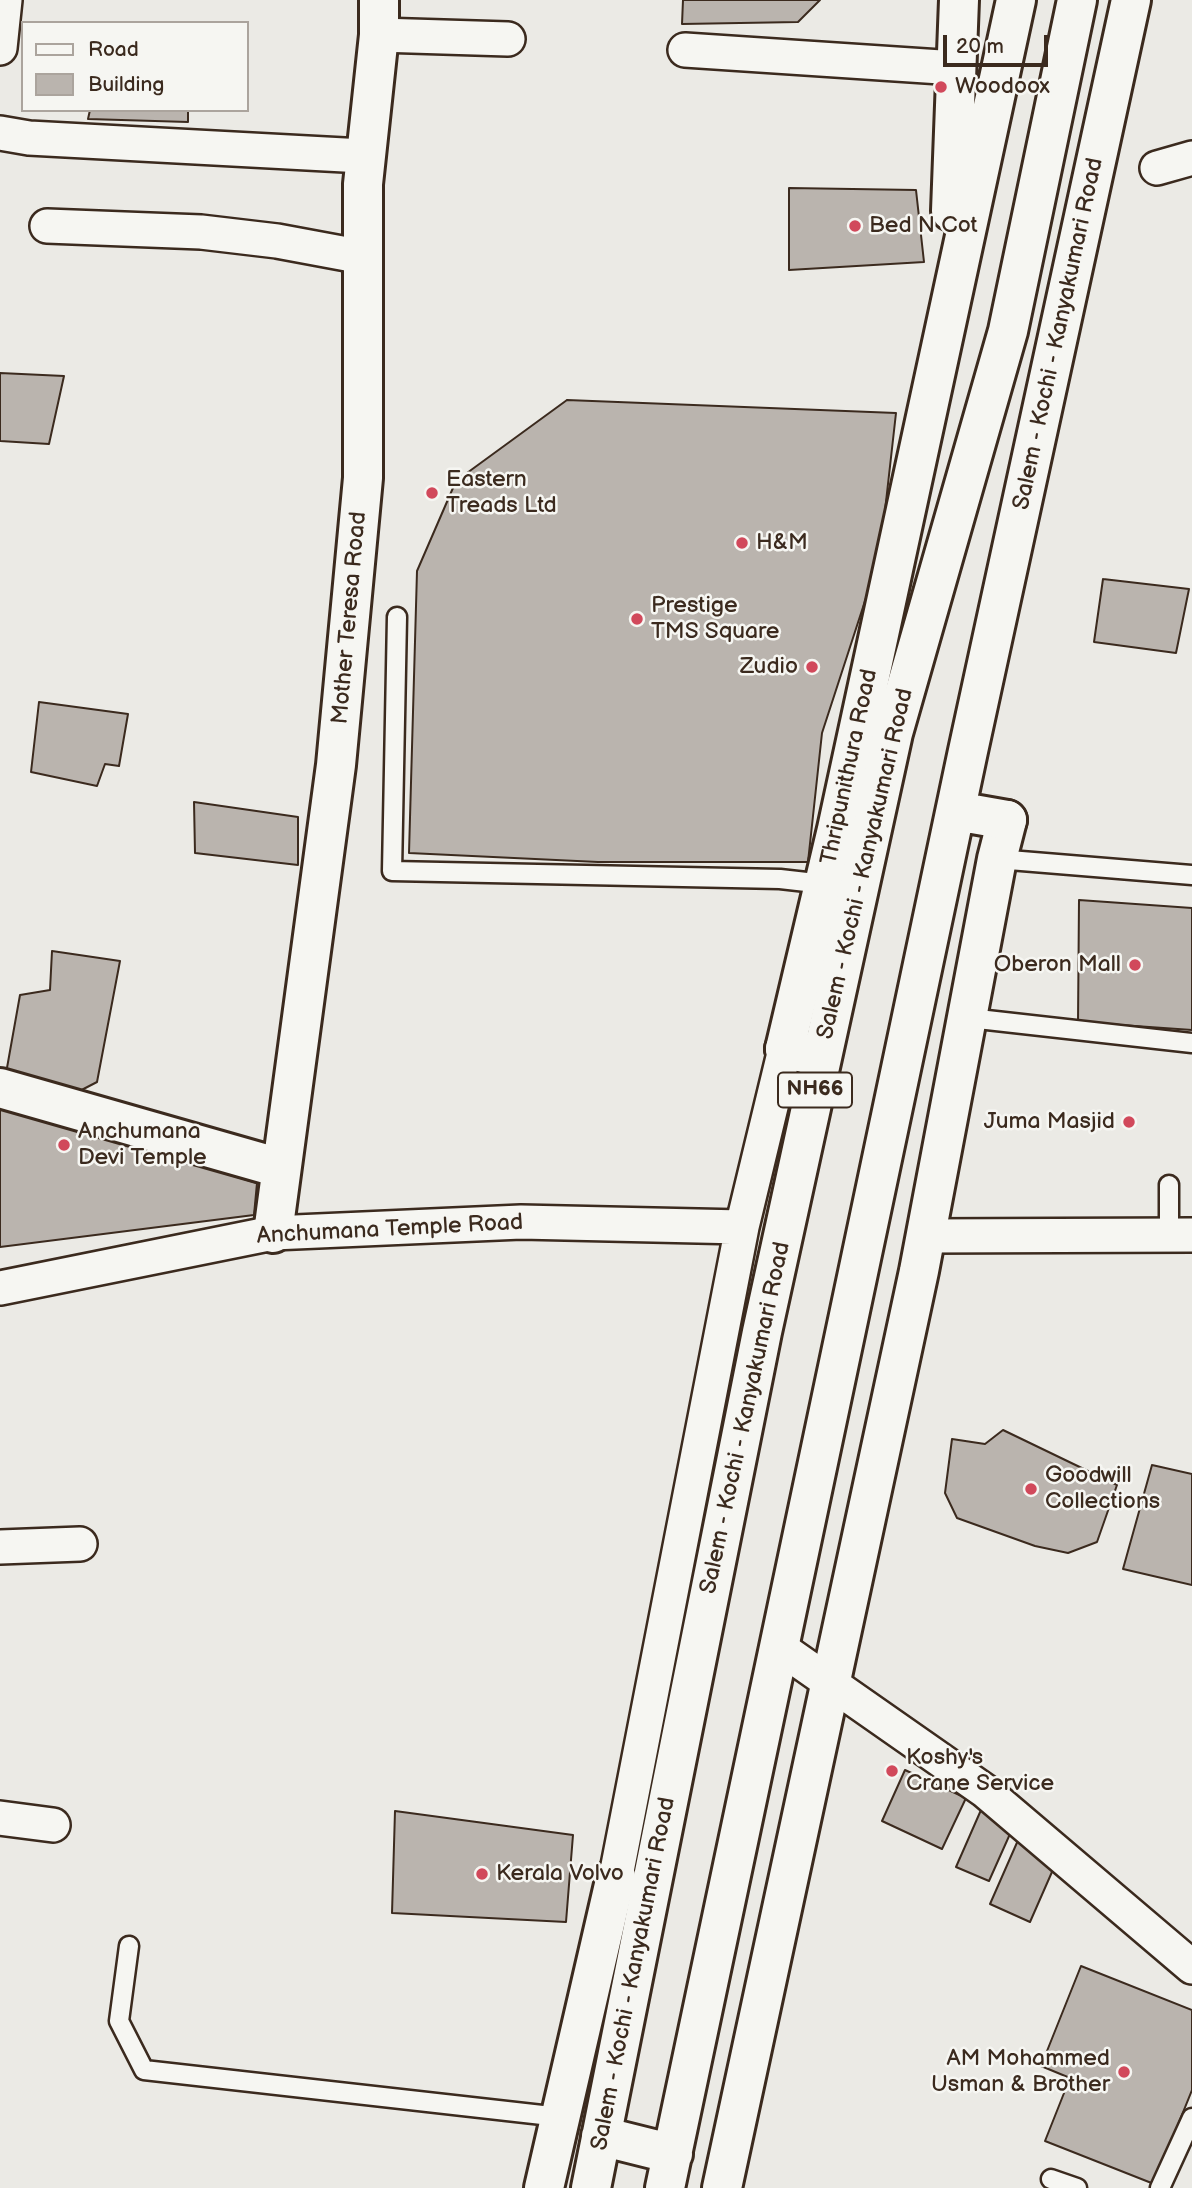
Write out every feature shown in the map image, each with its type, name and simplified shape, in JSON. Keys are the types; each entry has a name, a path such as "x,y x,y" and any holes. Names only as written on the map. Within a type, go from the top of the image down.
{"main road":[{"path":"948,305 959,0"},
{"path":"948,305 1016,0"},
{"name":"Salem - Kochi - Kanyakumari Road","path":"591,2188 762,1332 893,733 1009,331 1077,0"},
{"name":"Salem - Kochi - Kanyakumari Road","path":"669,2171 956,811 1131,0"},
{"name":"Mother Teresa Road","path":"273,1233 336,765 362,492 363,156 379,17"},
{"name":"Thripunithura Road","path":"785,1049 824,884 948,305"},
{"path":"722,2188 926,1236 997,859 1007,820 956,811"},
{"path":"785,1049 822,1057"},
{"path":"0,1088 280,1168"},
{"path":"544,2188 616,1876"},
{"path":"601,2136 669,2171"}],"street":[{"path":"0,48 5,0"},
{"path":"379,17 508,39"},
{"path":"685,50 956,68"},
{"path":"0,133 29,138 363,156"},
{"path":"1157,168 1192,158"},
{"path":"47,226 201,232 277,241 363,257"},
{"name":"Thripunithura Road","path":"616,1876 742,1227 785,1049"},
{"name":"Anchumana Temple Road","path":"0,1288 273,1233 521,1222 742,1227"},
{"path":"926,1236 1181,1235"},
{"path":"0,1547 80,1544"},
{"path":"779,1647 829,1679 985,1791 1192,1967"},
{"path":"0,1818 53,1825"}],"lane":[{"path":"397,617 393,871 780,879 824,884"},
{"path":"997,859 1192,875"},
{"path":"969,1018 1192,1043"},
{"path":"1169,1185 1181,1235"},
{"path":"129,1946 118,2021 144,2070 560,2117"},
{"path":"1160,2188 1192,2118"},
{"path":"1051,2179 1077,2188"}],"building":[{"path":"683,0 820,0 798,22 682,24"},
{"path":"90,112 188,112 188,122 88,119"},
{"name":"Bed N Cot","path":"789,188 916,190 924,262 789,270"},
{"path":"0,373 64,376 49,444 0,441"},
{"name":"Prestige TMS Square","path":"567,400 896,413 880,555 822,733 808,862 598,862 409,853 417,571 456,481"},
{"path":"1103,579 1189,589 1176,653 1094,642"},
{"path":"39,702 128,714 119,766 105,764 97,786 31,772"},
{"path":"194,802 298,817 298,865 195,853"},
{"name":"Oberon Mall","path":"1079,900 1192,908 1192,1030 1078,1022"},
{"path":"52,951 120,961 97,1082 70,1096 5,1079 20,995 50,990"},
{"name":"Anchumana Devi Temple","path":"0,1106 257,1183 254,1215 0,1247"},
{"name":"Goodwill Collections","path":"1003,1430 1117,1485 1097,1542 1068,1553 1035,1546 957,1518 945,1493 952,1439 985,1444"},
{"path":"1152,1465 1192,1474 1192,1585 1123,1569"},
{"path":"905,1770 966,1798 942,1849 882,1821"},
{"path":"981,1810 1014,1825 989,1881 956,1867"},
{"name":"Kerala Volvo","path":"395,1811 573,1835 566,1922 392,1913"},
{"path":"1019,1838 1059,1856 1030,1922 990,1904"},
{"name":"AM Mohammed Usman & Brother","path":"1081,1966 1192,2010 1192,2090 1154,2184 1045,2141 1070,2078 1041,2066"}],"place":[{"name":"Woodoox","path":"941,87"},
{"name":"Bed N Cot","path":"855,226"},
{"name":"Eastern Treads Ltd","path":"432,493"},
{"name":"H&M","path":"742,543"},
{"name":"Prestige TMS Square","path":"637,619"},
{"name":"Zudio","path":"812,667"},
{"name":"Oberon Mall","path":"1135,965"},
{"name":"Juma Masjid","path":"1129,1122"},
{"name":"Anchumana Devi Temple","path":"64,1145"},
{"name":"Goodwill Collections","path":"1031,1489"},
{"name":"Koshy's Crane Service","path":"892,1771"},
{"name":"Kerala Volvo","path":"482,1874"},
{"name":"AM Mohammed Usman & Brother","path":"1124,2072"}]}
